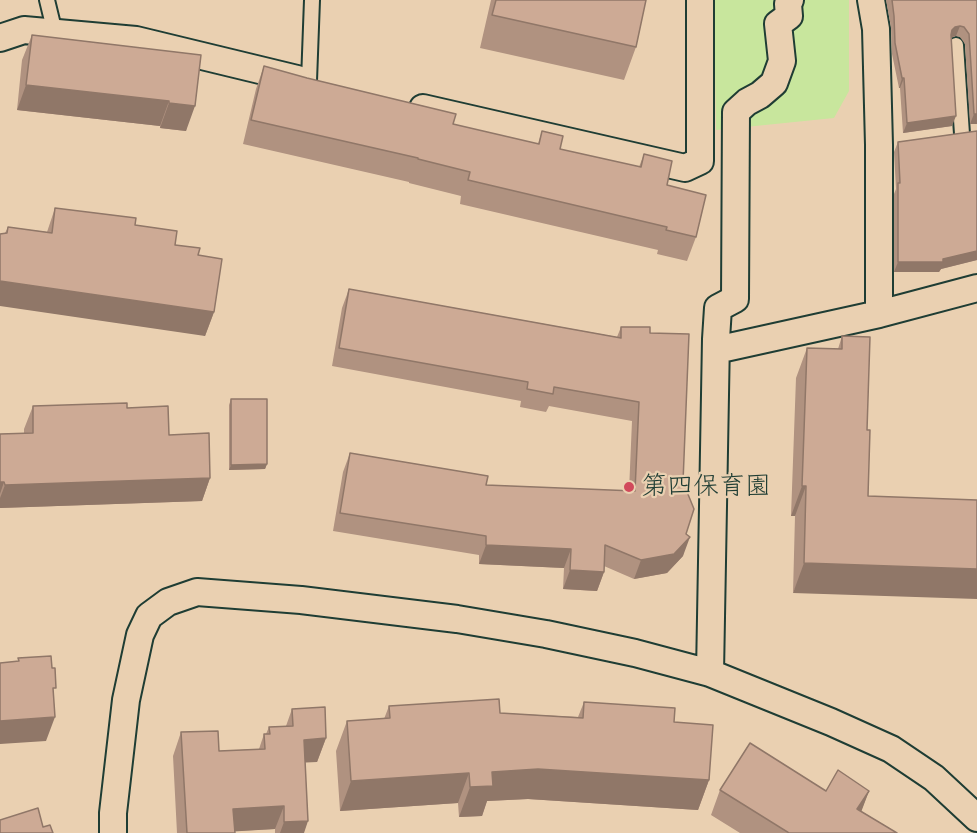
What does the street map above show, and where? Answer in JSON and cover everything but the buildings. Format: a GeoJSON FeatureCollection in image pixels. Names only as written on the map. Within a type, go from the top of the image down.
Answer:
{"type":"FeatureCollection","features":[{"type":"Feature","properties":{"kind":"street"},"geometry":{"type":"LineString","coordinates":[[400,102],[685,168],[700,161],[700,0]]}},
{"type":"Feature","properties":{"kind":"street"},"geometry":{"type":"LineString","coordinates":[[710,673],[718,308],[735,299],[736,112],[774,83],[782,61],[775,3],[770,0]]}},
{"type":"Feature","properties":{"kind":"street"},"geometry":{"type":"LineString","coordinates":[[778,24],[789,16],[790,0]]}},
{"type":"Feature","properties":{"kind":"street"},"geometry":{"type":"LineString","coordinates":[[871,0],[876,29],[885,144],[879,314]]}},
{"type":"Feature","properties":{"kind":"street"},"geometry":{"type":"LineString","coordinates":[[0,38],[24,30],[136,40],[320,84]]}},
{"type":"Feature","properties":{"kind":"street"},"geometry":{"type":"LineString","coordinates":[[716,350],[879,314],[977,288]]}},
{"type":"Feature","properties":{"kind":"street"},"geometry":{"type":"LineString","coordinates":[[113,833],[113,813],[126,700],[140,635],[149,616],[168,602],[197,592],[301,600],[457,619],[546,634],[634,653],[710,673],[891,749],[934,778],[977,818]]}},
{"type":"Feature","properties":{"kind":"lane"},"geometry":{"type":"LineString","coordinates":[[47,0],[55,33]]}},
{"type":"Feature","properties":{"kind":"lane"},"geometry":{"type":"LineString","coordinates":[[312,0],[320,84]]}},
{"type":"Feature","properties":{"kind":"lane"},"geometry":{"type":"LineString","coordinates":[[956,45],[956,135],[977,132]]}},
{"type":"Feature","properties":{"kind":"green space"},"geometry":{"type":"Polygon","coordinates":[[[714,0],[849,0],[849,91],[834,118],[716,130],[714,0]]]}},
{"type":"Feature","properties":{"kind":"place","name":"第四保育園"},"geometry":{"type":"Point","coordinates":[629,487]}}]}
